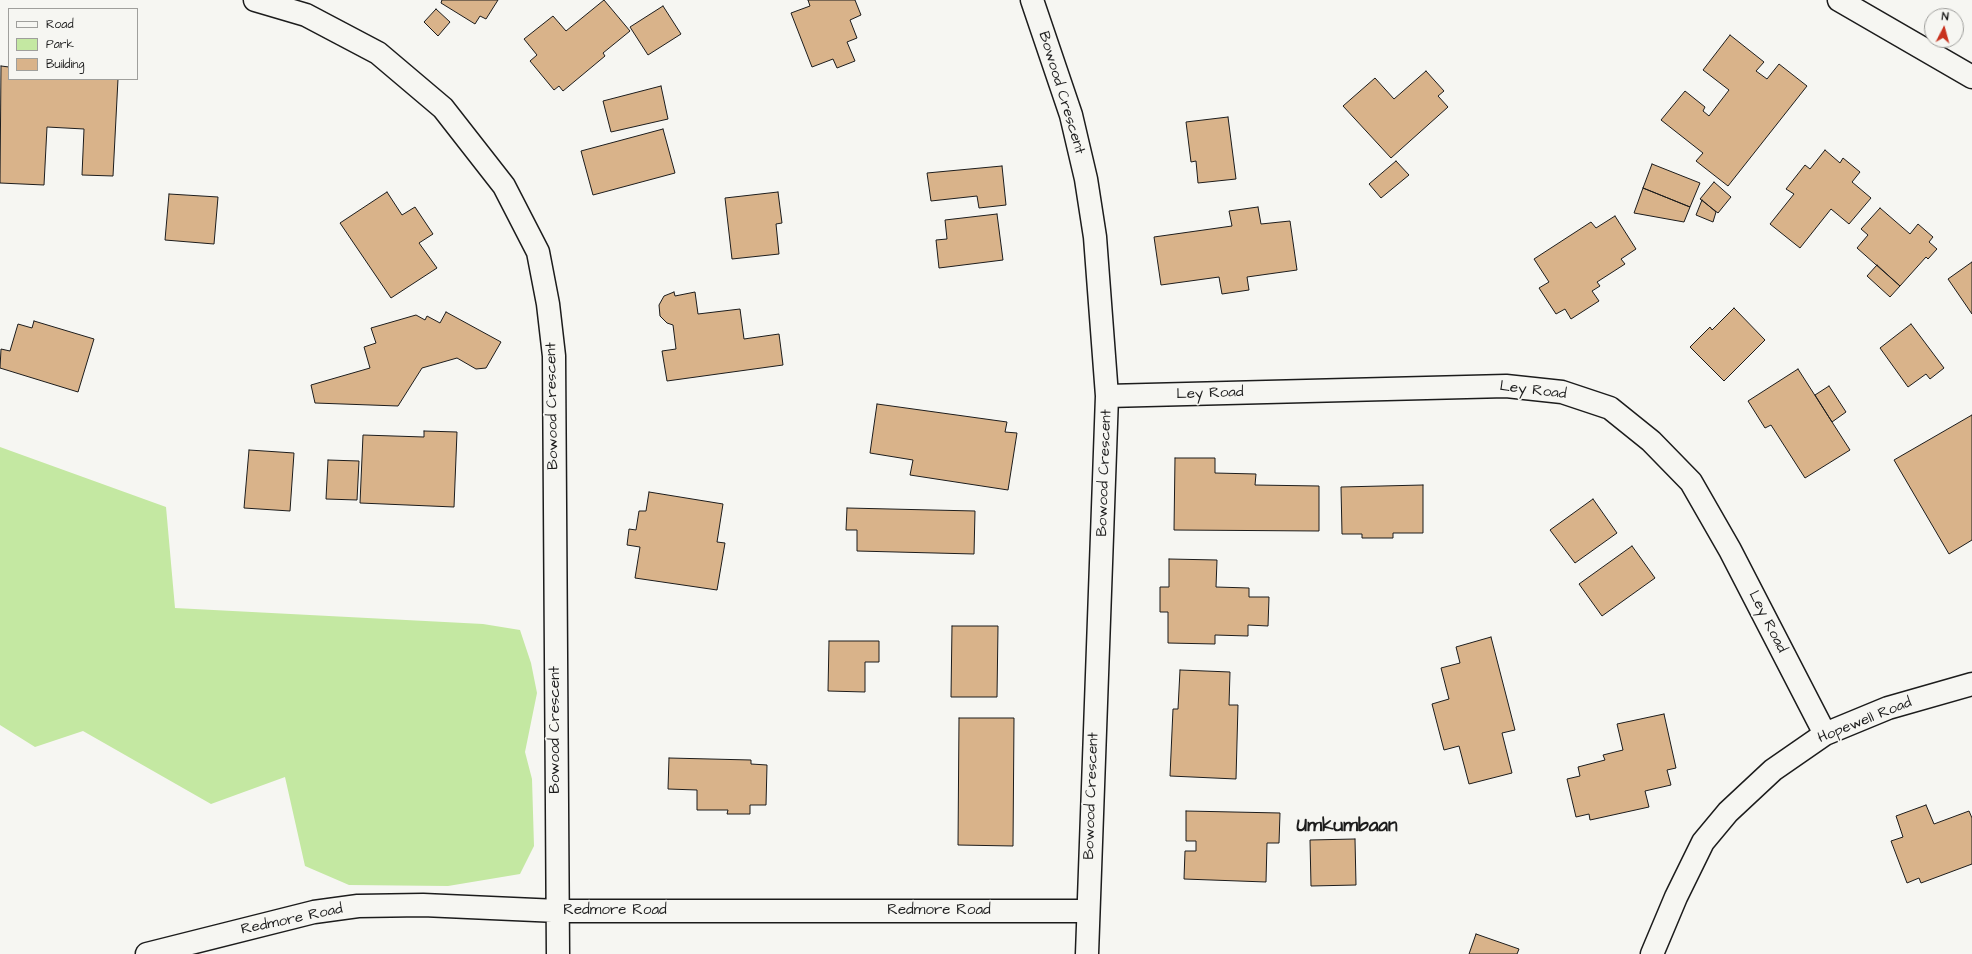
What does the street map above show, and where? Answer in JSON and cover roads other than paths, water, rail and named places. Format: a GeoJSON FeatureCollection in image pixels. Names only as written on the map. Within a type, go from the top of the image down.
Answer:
{"type":"FeatureCollection","features":[{"type":"Feature","properties":{"kind":"street","name":"Bowood Crescent"},"geometry":{"type":"LineString","coordinates":[[255,0],[306,15],[378,53],[443,108],[504,186],[538,252],[548,304],[554,356],[558,954]]}},
{"type":"Feature","properties":{"kind":"street","name":"Bowood Crescent"},"geometry":{"type":"LineString","coordinates":[[1032,0],[1071,116],[1086,179],[1095,237],[1107,396],[1087,954]]}},
{"type":"Feature","properties":{"kind":"street"},"geometry":{"type":"LineString","coordinates":[[1839,0],[1972,77]]}},
{"type":"Feature","properties":{"kind":"street","name":"Ley Road"},"geometry":{"type":"LineString","coordinates":[[1107,396],[1506,386],[1562,392],[1610,408],[1651,441],[1691,482],[1730,550],[1825,734]]}},
{"type":"Feature","properties":{"kind":"street","name":"Hopewell Road"},"geometry":{"type":"LineString","coordinates":[[1652,954],[1676,897],[1703,842],[1728,812],[1773,770],[1825,734],[1888,708],[1972,684]]}},
{"type":"Feature","properties":{"kind":"street","name":"Redmore Road"},"geometry":{"type":"LineString","coordinates":[[147,954],[314,912],[358,906],[423,905],[558,911],[1088,911]]}},
{"type":"Feature","properties":{"kind":"district","name":"Umkumbaan"},"geometry":{"type":"Point","coordinates":[1347,827]}}]}
